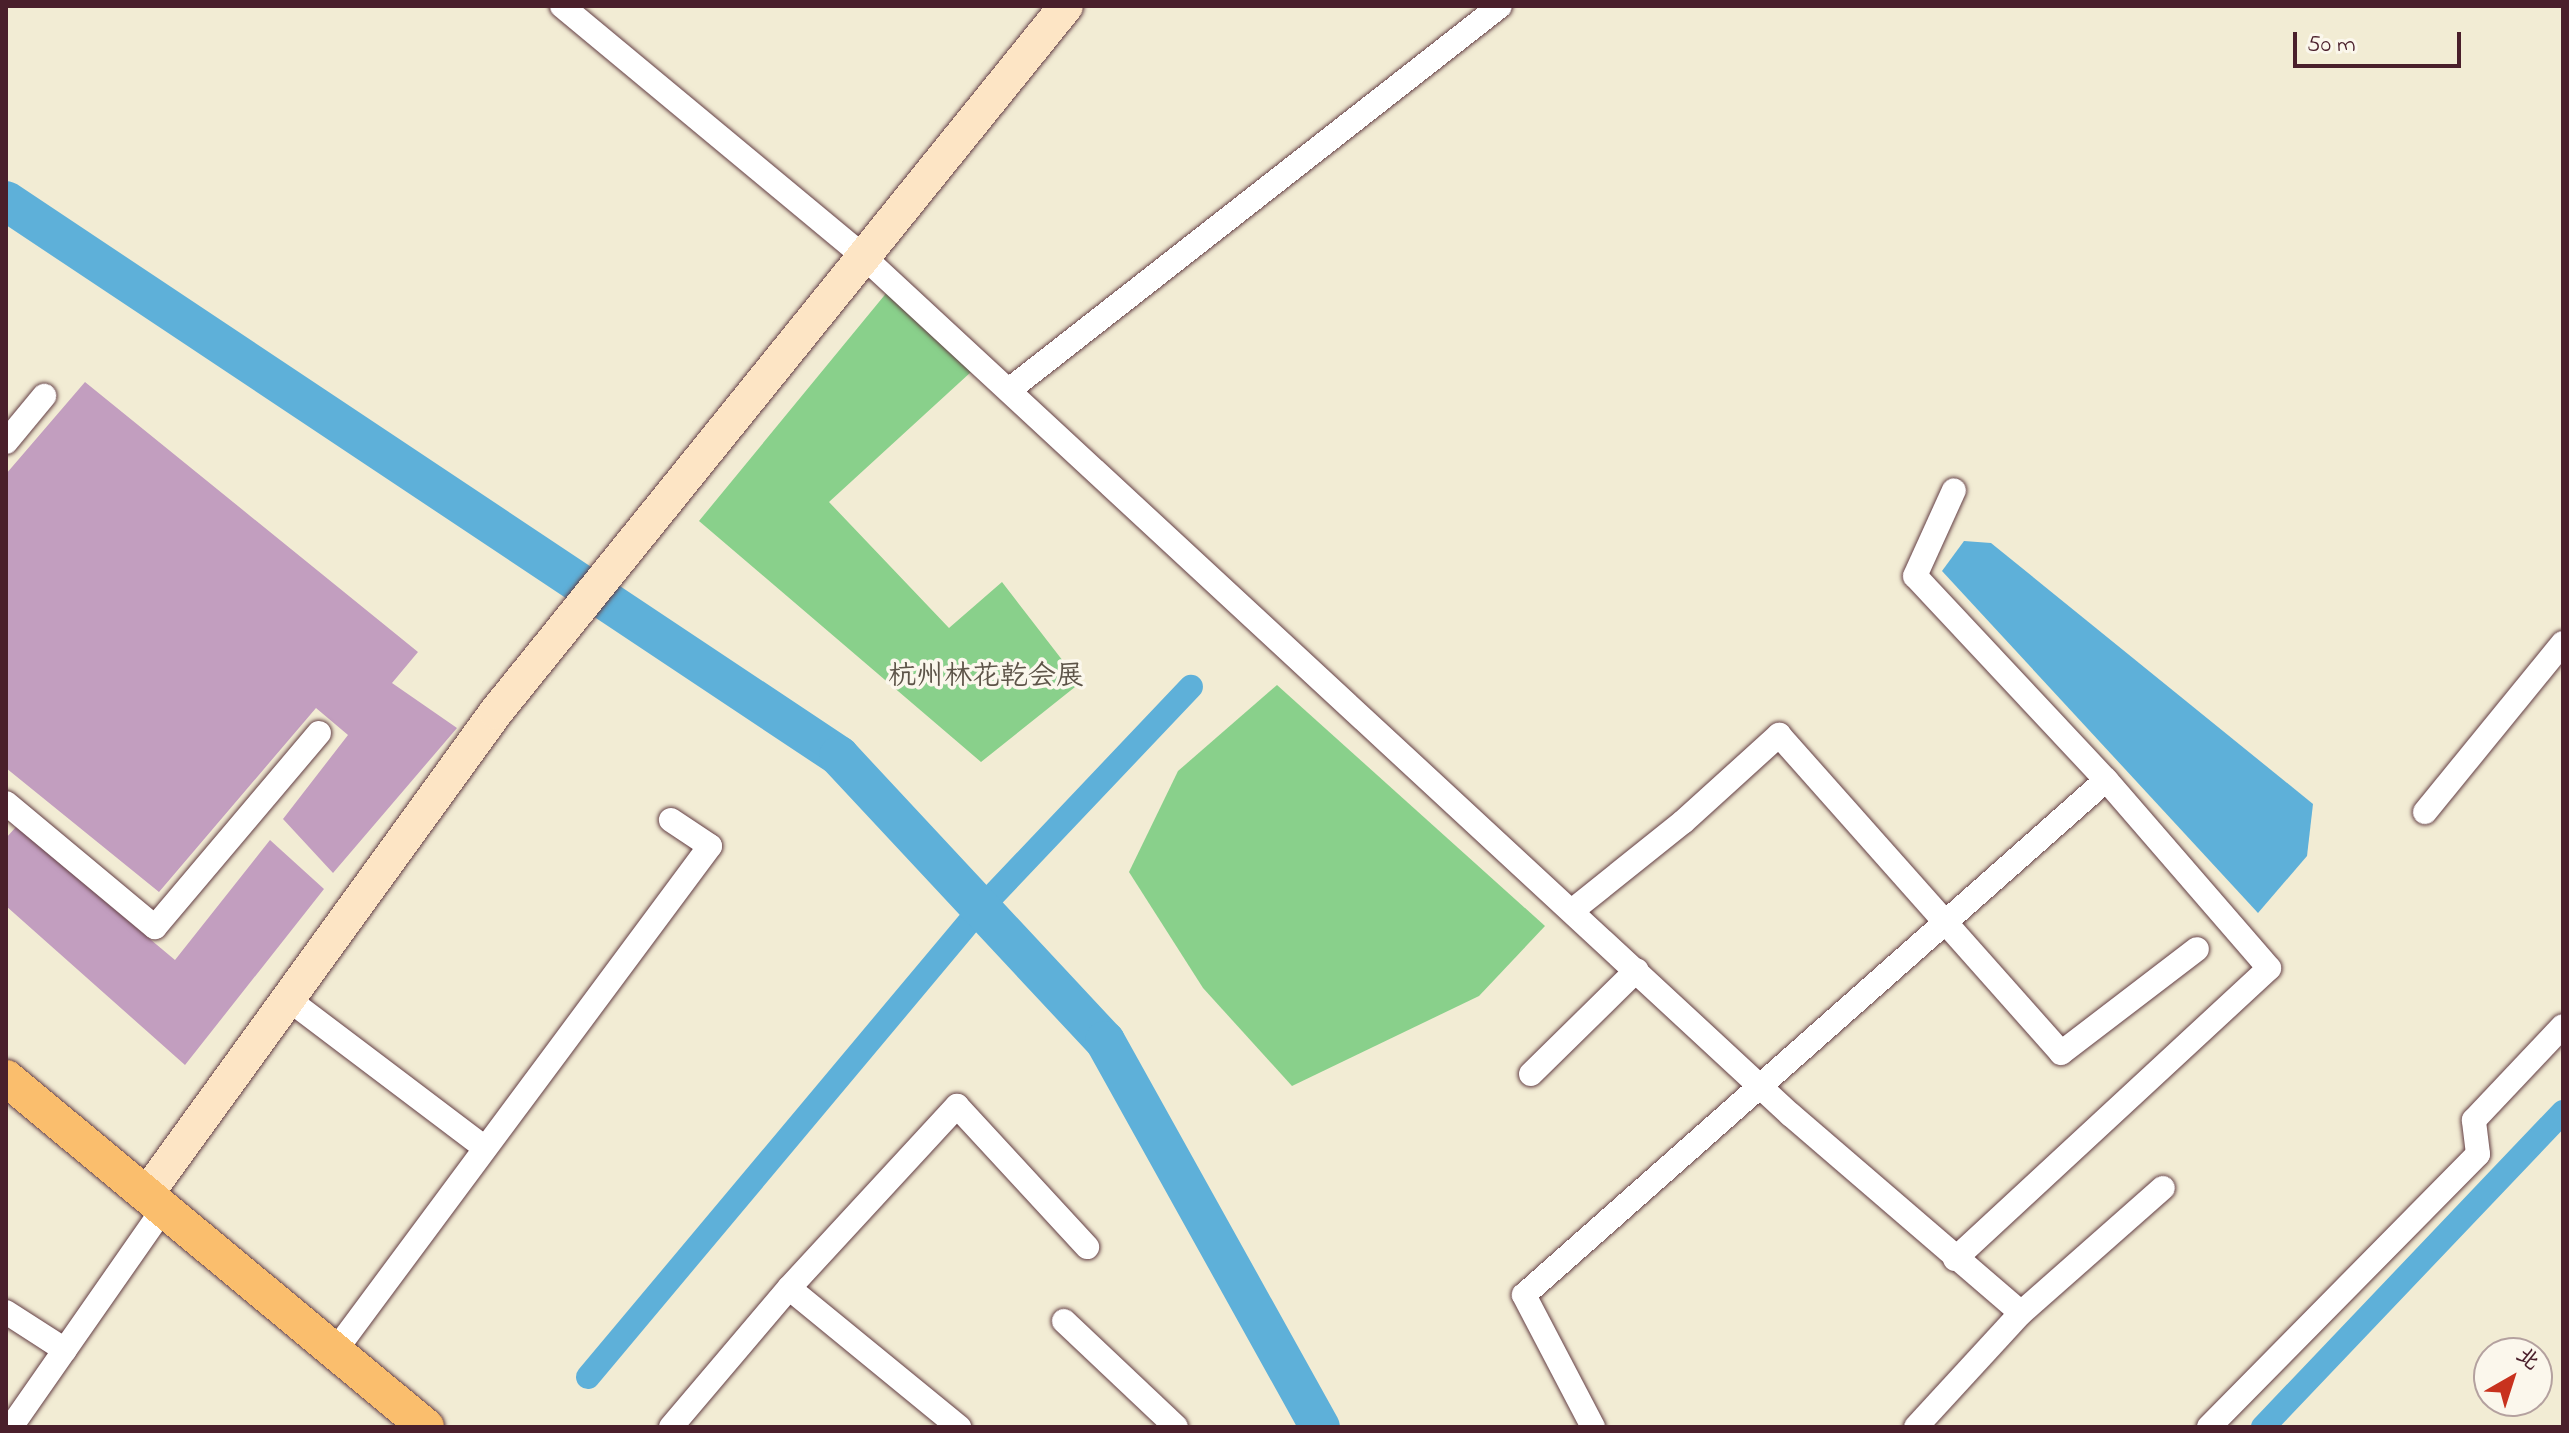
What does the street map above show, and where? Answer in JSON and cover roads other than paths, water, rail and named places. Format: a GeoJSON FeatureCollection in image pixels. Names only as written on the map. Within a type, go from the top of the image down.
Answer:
{"type":"FeatureCollection","features":[{"type":"Feature","properties":{"kind":"main road"},"geometry":{"type":"LineString","coordinates":[[6,1078],[426,1427]]}},
{"type":"Feature","properties":{"kind":"street"},"geometry":{"type":"LineString","coordinates":[[562,6],[864,257],[1763,1088],[1955,1259],[2021,1313]]}},
{"type":"Feature","properties":{"kind":"street"},"geometry":{"type":"LineString","coordinates":[[11,1427],[65,1350],[155,1202],[288,999],[541,656],[1066,6]]}},
{"type":"Feature","properties":{"kind":"street"},"geometry":{"type":"LineString","coordinates":[[1009,390],[1500,6]]}},
{"type":"Feature","properties":{"kind":"street"},"geometry":{"type":"LineString","coordinates":[[6,442],[44,396]]}},
{"type":"Feature","properties":{"kind":"street"},"geometry":{"type":"LineString","coordinates":[[1954,490],[1915,576],[2106,780],[2269,968],[1955,1259]]}},
{"type":"Feature","properties":{"kind":"street"},"geometry":{"type":"LineString","coordinates":[[2425,812],[2563,643]]}},
{"type":"Feature","properties":{"kind":"street"},"geometry":{"type":"LineString","coordinates":[[7,806],[155,927],[319,733]]}},
{"type":"Feature","properties":{"kind":"street"},"geometry":{"type":"LineString","coordinates":[[1573,910],[1683,822],[1779,735],[2061,1053],[2197,949]]}},
{"type":"Feature","properties":{"kind":"street"},"geometry":{"type":"LineString","coordinates":[[1593,1427],[1524,1295],[1763,1088],[1945,921],[2106,780]]}},
{"type":"Feature","properties":{"kind":"street"},"geometry":{"type":"LineString","coordinates":[[335,1351],[710,846],[671,820]]}},
{"type":"Feature","properties":{"kind":"street"},"geometry":{"type":"LineString","coordinates":[[1531,1074],[1637,970]]}},
{"type":"Feature","properties":{"kind":"street"},"geometry":{"type":"LineString","coordinates":[[288,999],[485,1148]]}},
{"type":"Feature","properties":{"kind":"street"},"geometry":{"type":"LineString","coordinates":[[2209,1427],[2478,1154],[2474,1120],[2563,1026]]}},
{"type":"Feature","properties":{"kind":"street"},"geometry":{"type":"LineString","coordinates":[[671,1427],[789,1288],[957,1106],[1087,1247]]}},
{"type":"Feature","properties":{"kind":"street"},"geometry":{"type":"LineString","coordinates":[[1916,1427],[2021,1313],[2163,1188]]}},
{"type":"Feature","properties":{"kind":"street"},"geometry":{"type":"LineString","coordinates":[[789,1288],[959,1427]]}},
{"type":"Feature","properties":{"kind":"street"},"geometry":{"type":"LineString","coordinates":[[6,1312],[65,1350]]}},
{"type":"Feature","properties":{"kind":"street"},"geometry":{"type":"LineString","coordinates":[[1064,1321],[1176,1427]]}},
{"type":"Feature","properties":{"kind":"water"},"geometry":{"type":"Polygon","coordinates":[[[1964,541],[1991,543],[2313,804],[2307,856],[2258,913],[1942,571],[1964,541]]]}},
{"type":"Feature","properties":{"kind":"waterway"},"geometry":{"type":"LineString","coordinates":[[6,201],[839,756],[1105,1041],[1320,1427]]}},
{"type":"Feature","properties":{"kind":"waterway"},"geometry":{"type":"LineString","coordinates":[[588,1377],[981,908],[1191,687]]}},
{"type":"Feature","properties":{"kind":"waterway"},"geometry":{"type":"LineString","coordinates":[[2263,1427],[2563,1112]]}},
{"type":"Feature","properties":{"kind":"park label","name":"杭州林花乾会展"},"geometry":{"type":"Point","coordinates":[986,678]}}]}
